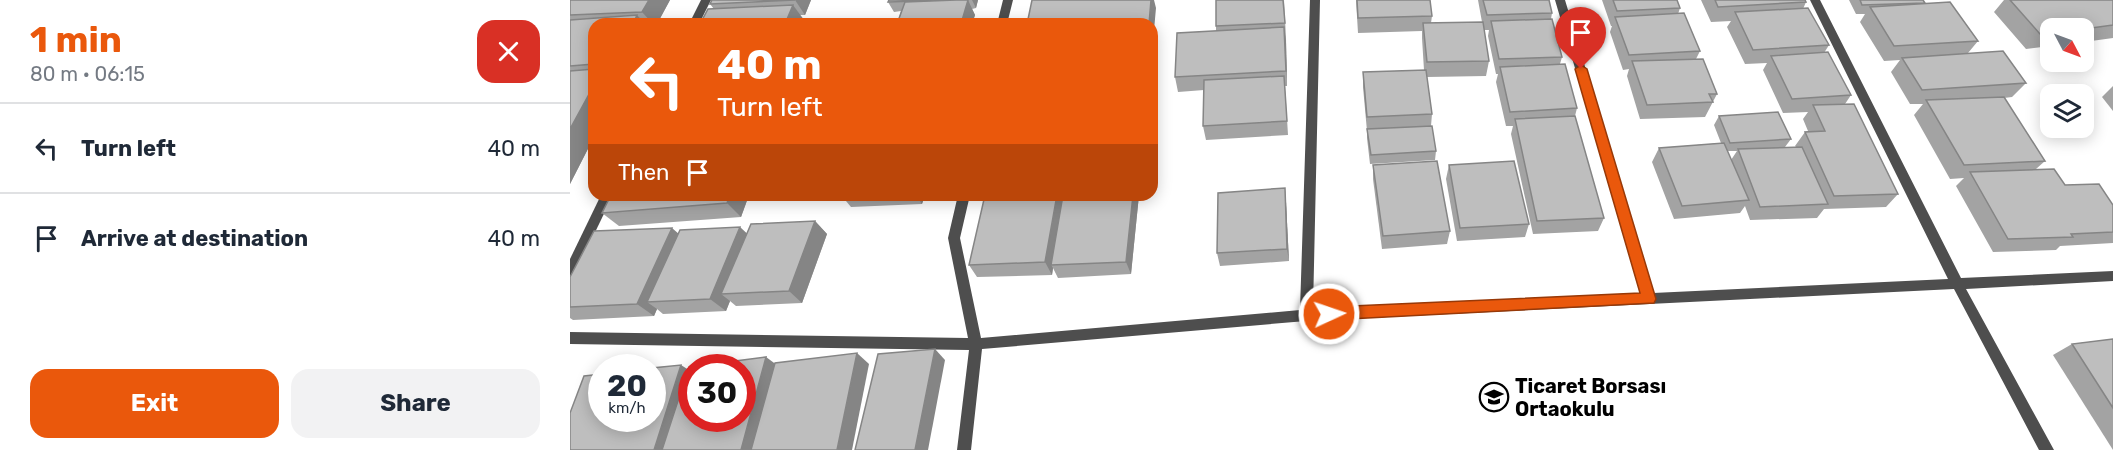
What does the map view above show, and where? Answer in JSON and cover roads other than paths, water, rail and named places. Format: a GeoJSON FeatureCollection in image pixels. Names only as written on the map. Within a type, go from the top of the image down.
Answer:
{"type":"FeatureCollection","features":[{"type":"Feature","properties":{"kind":"street"},"geometry":{"type":"LineString","coordinates":[[697,18],[706,0]]}},
{"type":"Feature","properties":{"kind":"street"},"geometry":{"type":"LineString","coordinates":[[1004,18],[1008,0]]}},
{"type":"Feature","properties":{"kind":"street"},"geometry":{"type":"LineString","coordinates":[[1306,315],[1315,0]]}},
{"type":"Feature","properties":{"kind":"street"},"geometry":{"type":"LineString","coordinates":[[1560,0],[1649,299]]}},
{"type":"Feature","properties":{"kind":"street"},"geometry":{"type":"LineString","coordinates":[[1815,0],[1958,285],[2047,450]]}},
{"type":"Feature","properties":{"kind":"street"},"geometry":{"type":"LineString","coordinates":[[570,272],[604,201]]}},
{"type":"Feature","properties":{"kind":"street"},"geometry":{"type":"LineString","coordinates":[[963,201],[954,238],[976,344],[964,450]]}},
{"type":"Feature","properties":{"kind":"street"},"geometry":{"type":"LineString","coordinates":[[570,338],[976,344],[1306,315],[2113,276]]}},
{"type":"Feature","properties":{"kind":"place","name":"Ticaret Borsası Ortaokulu"},"geometry":{"type":"Point","coordinates":[1494,397]}}]}
